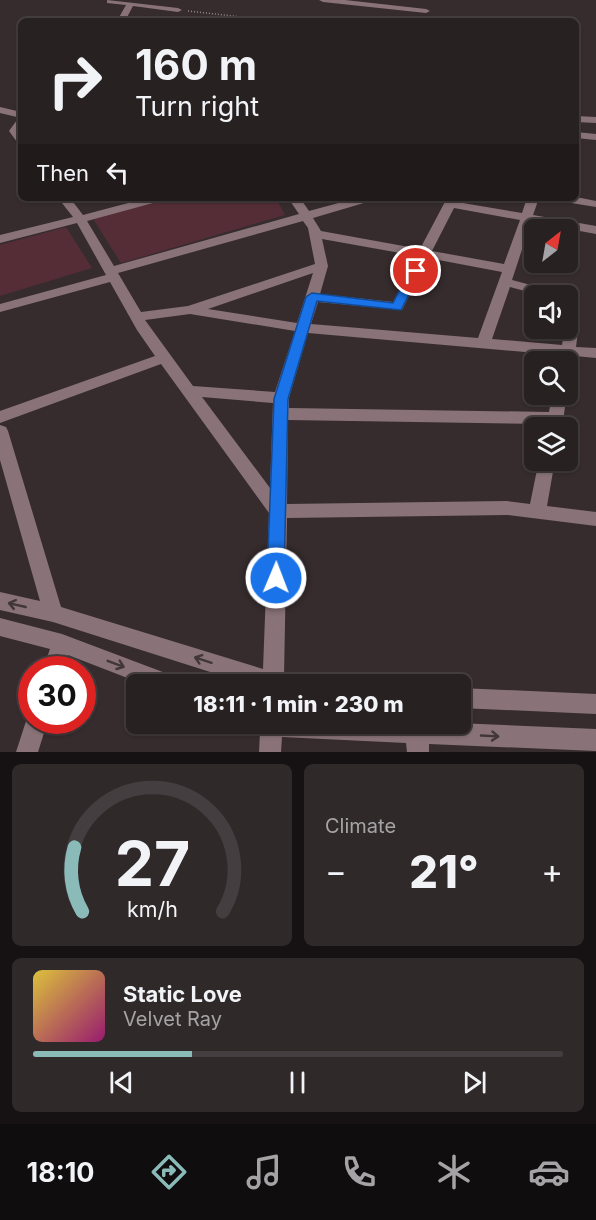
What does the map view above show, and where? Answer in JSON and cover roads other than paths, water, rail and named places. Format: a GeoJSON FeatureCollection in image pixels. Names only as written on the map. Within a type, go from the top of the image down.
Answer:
{"type":"FeatureCollection","features":[{"type":"Feature","properties":{"kind":"street"},"geometry":{"type":"LineString","coordinates":[[174,18],[180,0]]}},
{"type":"Feature","properties":{"kind":"street"},"geometry":{"type":"LineString","coordinates":[[323,0],[426,11]]}},
{"type":"Feature","properties":{"kind":"street"},"geometry":{"type":"LineString","coordinates":[[427,0],[427,18]]}},
{"type":"Feature","properties":{"kind":"street"},"geometry":{"type":"LineString","coordinates":[[110,1],[178,10]]}},
{"type":"Feature","properties":{"kind":"street"},"geometry":{"type":"LineString","coordinates":[[123,18],[130,4]]}},
{"type":"Feature","properties":{"kind":"street"},"geometry":{"type":"LineString","coordinates":[[0,110],[18,114]]}},
{"type":"Feature","properties":{"kind":"street"},"geometry":{"type":"LineString","coordinates":[[579,119],[596,120]]}},
{"type":"Feature","properties":{"kind":"street"},"geometry":{"type":"LineString","coordinates":[[579,135],[596,137]]}},
{"type":"Feature","properties":{"kind":"street"},"geometry":{"type":"LineString","coordinates":[[66,201],[80,219],[136,317],[187,391],[277,511]]}},
{"type":"Feature","properties":{"kind":"street"},"geometry":{"type":"LineString","coordinates":[[0,239],[146,201]]}},
{"type":"Feature","properties":{"kind":"street"},"geometry":{"type":"LineString","coordinates":[[275,674],[281,406],[322,266],[315,234],[296,201]]}},
{"type":"Feature","properties":{"kind":"street"},"geometry":{"type":"LineString","coordinates":[[0,308],[360,201]]}},
{"type":"Feature","properties":{"kind":"street"},"geometry":{"type":"LineString","coordinates":[[312,297],[397,307],[451,201],[596,231]]}},
{"type":"Feature","properties":{"kind":"street"},"geometry":{"type":"LineString","coordinates":[[484,343],[532,201]]}},
{"type":"Feature","properties":{"kind":"street"},"geometry":{"type":"LineString","coordinates":[[578,201],[596,204]]}},
{"type":"Feature","properties":{"kind":"street"},"geometry":{"type":"LineString","coordinates":[[315,234],[425,253],[531,285]]}},
{"type":"Feature","properties":{"kind":"street"},"geometry":{"type":"LineString","coordinates":[[136,317],[190,310],[322,266]]}},
{"type":"Feature","properties":{"kind":"street"},"geometry":{"type":"LineString","coordinates":[[190,310],[303,328],[484,343],[535,351]]}},
{"type":"Feature","properties":{"kind":"street"},"geometry":{"type":"LineString","coordinates":[[578,354],[596,352]]}},
{"type":"Feature","properties":{"kind":"street"},"geometry":{"type":"LineString","coordinates":[[0,417],[164,358]]}},
{"type":"Feature","properties":{"kind":"street"},"geometry":{"type":"LineString","coordinates":[[187,391],[281,406],[524,421]]}},
{"type":"Feature","properties":{"kind":"street"},"geometry":{"type":"LineString","coordinates":[[0,431],[53,613]]}},
{"type":"Feature","properties":{"kind":"street"},"geometry":{"type":"LineString","coordinates":[[537,512],[545,471]]}},
{"type":"Feature","properties":{"kind":"street"},"geometry":{"type":"LineString","coordinates":[[277,511],[507,508],[596,519]]}},
{"type":"Feature","properties":{"kind":"street"},"geometry":{"type":"LineString","coordinates":[[0,601],[53,613],[244,674]]}},
{"type":"Feature","properties":{"kind":"street"},"geometry":{"type":"LineString","coordinates":[[0,627],[62,643],[143,674]]}},
{"type":"Feature","properties":{"kind":"street"},"geometry":{"type":"LineString","coordinates":[[58,656],[62,643]]}},
{"type":"Feature","properties":{"kind":"street"},"geometry":{"type":"LineString","coordinates":[[471,698],[596,704]]}},
{"type":"Feature","properties":{"kind":"street"},"geometry":{"type":"LineString","coordinates":[[27,752],[33,734]]}},
{"type":"Feature","properties":{"kind":"street"},"geometry":{"type":"LineString","coordinates":[[269,734],[270,752]]}},
{"type":"Feature","properties":{"kind":"street"},"geometry":{"type":"LineString","coordinates":[[351,734],[417,742],[596,740]]}}]}
